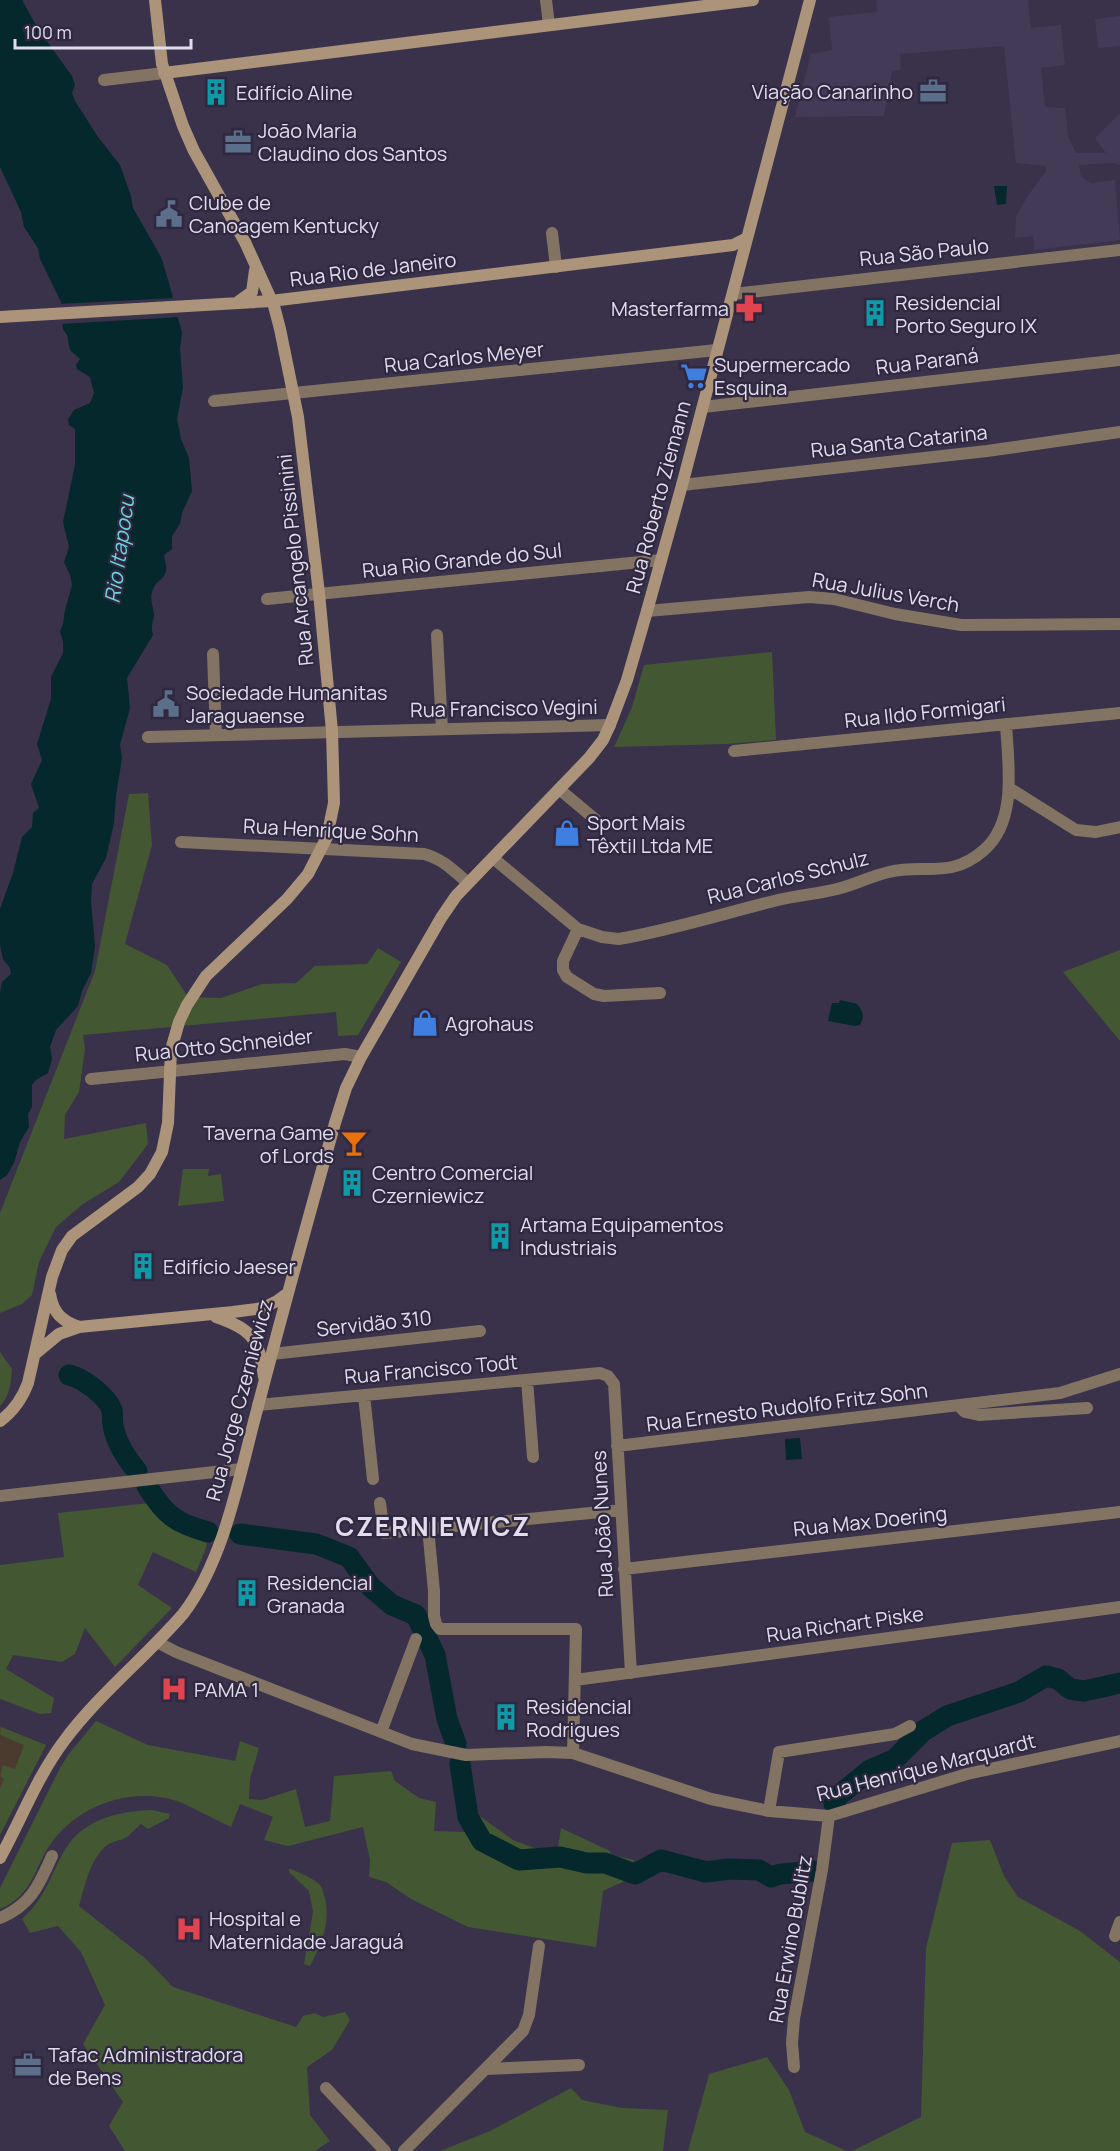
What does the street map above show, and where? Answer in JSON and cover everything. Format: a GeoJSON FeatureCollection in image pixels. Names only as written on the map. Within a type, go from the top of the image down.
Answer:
{"type":"FeatureCollection","features":[{"type":"Feature","properties":{"kind":"main road","name":"Rua Arcangelo Pissinini"},"geometry":{"type":"LineString","coordinates":[[0,1421],[13,1411],[22,1398],[55,1267],[72,1236],[132,1194],[154,1167],[164,1143],[168,1123],[171,1050],[179,1022],[199,985],[294,892],[312,868],[331,825],[334,803],[332,731],[319,593],[294,393],[279,322],[241,234],[190,143],[164,73],[158,43],[155,0]]}},
{"type":"Feature","properties":{"kind":"main road"},"geometry":{"type":"LineString","coordinates":[[164,73],[753,0]]}},
{"type":"Feature","properties":{"kind":"main road","name":"Rua Roberto Ziemann"},"geometry":{"type":"LineString","coordinates":[[493,858],[596,749],[610,725],[627,680],[682,485],[810,0]]}},
{"type":"Feature","properties":{"kind":"main road","name":"Rua Rio de Janeiro"},"geometry":{"type":"LineString","coordinates":[[0,317],[271,301],[733,245],[747,238]]}},
{"type":"Feature","properties":{"kind":"main road"},"geometry":{"type":"LineString","coordinates":[[236,303],[252,292],[255,282],[255,266]]}},
{"type":"Feature","properties":{"kind":"main road","name":"Rua Jorge Czerniewicz"},"geometry":{"type":"LineString","coordinates":[[0,1858],[36,1787],[62,1743],[183,1614],[207,1578],[213,1565],[241,1469],[334,1123],[346,1088],[361,1057],[441,918],[456,896],[493,858]]}},
{"type":"Feature","properties":{"kind":"main road"},"geometry":{"type":"LineString","coordinates":[[49,1289],[52,1304],[60,1318],[79,1327]]}},
{"type":"Feature","properties":{"kind":"main road"},"geometry":{"type":"LineString","coordinates":[[35,1353],[59,1334],[79,1327],[212,1316],[263,1308],[277,1302],[288,1293]]}},
{"type":"Feature","properties":{"kind":"main road"},"geometry":{"type":"LineString","coordinates":[[212,1316],[243,1328],[251,1335],[260,1356],[264,1381]]}},
{"type":"Feature","properties":{"kind":"street"},"geometry":{"type":"LineString","coordinates":[[546,0],[549,24]]}},
{"type":"Feature","properties":{"kind":"street"},"geometry":{"type":"LineString","coordinates":[[104,80],[164,73]]}},
{"type":"Feature","properties":{"kind":"street"},"geometry":{"type":"LineString","coordinates":[[552,232],[556,267]]}},
{"type":"Feature","properties":{"kind":"street","name":"Rua São Paulo"},"geometry":{"type":"LineString","coordinates":[[733,294],[1120,250]]}},
{"type":"Feature","properties":{"kind":"street","name":"Rua Carlos Meyer"},"geometry":{"type":"LineString","coordinates":[[214,401],[717,350]]}},
{"type":"Feature","properties":{"kind":"street","name":"Rua Paraná"},"geometry":{"type":"LineString","coordinates":[[703,406],[1120,360]]}},
{"type":"Feature","properties":{"kind":"street","name":"Rua Santa Catarina"},"geometry":{"type":"LineString","coordinates":[[682,485],[987,451],[1120,432]]}},
{"type":"Feature","properties":{"kind":"street","name":"Rua Rio Grande do Sul"},"geometry":{"type":"LineString","coordinates":[[267,599],[661,560]]}},
{"type":"Feature","properties":{"kind":"street","name":"Rua Julius Verch"},"geometry":{"type":"LineString","coordinates":[[647,611],[809,597],[834,599],[895,614],[961,625],[1120,624]]}},
{"type":"Feature","properties":{"kind":"street"},"geometry":{"type":"LineString","coordinates":[[437,635],[442,729]]}},
{"type":"Feature","properties":{"kind":"street"},"geometry":{"type":"LineString","coordinates":[[213,654],[216,735]]}},
{"type":"Feature","properties":{"kind":"street","name":"Rua Ildo Formigari"},"geometry":{"type":"LineString","coordinates":[[734,751],[1120,712]]}},
{"type":"Feature","properties":{"kind":"street","name":"Rua Carlos Schulz"},"geometry":{"type":"LineString","coordinates":[[493,858],[578,929],[602,937],[619,939],[782,899],[834,890],[899,870],[932,871],[957,866],[984,850],[993,839],[1004,814],[1009,788],[1006,724]]}},
{"type":"Feature","properties":{"kind":"street","name":"Rua Francisco Vegini"},"geometry":{"type":"LineString","coordinates":[[148,737],[610,725]]}},
{"type":"Feature","properties":{"kind":"street"},"geometry":{"type":"LineString","coordinates":[[1009,788],[1076,830],[1096,832],[1120,827]]}},
{"type":"Feature","properties":{"kind":"street"},"geometry":{"type":"LineString","coordinates":[[559,789],[596,820]]}},
{"type":"Feature","properties":{"kind":"street","name":"Rua Henrique Sohn"},"geometry":{"type":"LineString","coordinates":[[181,842],[424,854],[446,863],[468,883]]}},
{"type":"Feature","properties":{"kind":"street"},"geometry":{"type":"LineString","coordinates":[[578,929],[563,961],[563,970],[567,977],[594,994],[604,996],[660,993]]}},
{"type":"Feature","properties":{"kind":"street","name":"Rua Otto Schneider"},"geometry":{"type":"LineString","coordinates":[[91,1078],[345,1053],[361,1057]]}},
{"type":"Feature","properties":{"kind":"street","name":"Servidão 310"},"geometry":{"type":"LineString","coordinates":[[272,1354],[480,1331]]}},
{"type":"Feature","properties":{"kind":"street","name":"Rua Francisco Todt"},"geometry":{"type":"LineString","coordinates":[[258,1405],[600,1373],[608,1376]]}},
{"type":"Feature","properties":{"kind":"street","name":"Rua Ernesto Rudolfo Fritz Sohn"},"geometry":{"type":"LineString","coordinates":[[617,1446],[960,1407],[1060,1393],[1120,1374]]}},
{"type":"Feature","properties":{"kind":"street","name":"Rua João Nunes"},"geometry":{"type":"LineString","coordinates":[[608,1376],[614,1384],[631,1673]]}},
{"type":"Feature","properties":{"kind":"street"},"geometry":{"type":"LineString","coordinates":[[527,1380],[533,1457]]}},
{"type":"Feature","properties":{"kind":"street"},"geometry":{"type":"LineString","coordinates":[[364,1395],[373,1479]]}},
{"type":"Feature","properties":{"kind":"street","name":"Rua Ernesto Rudolfo Fritz Sohn"},"geometry":{"type":"LineString","coordinates":[[960,1407],[965,1412],[979,1415],[1087,1408]]}},
{"type":"Feature","properties":{"kind":"street"},"geometry":{"type":"LineString","coordinates":[[0,1496],[241,1469]]}},
{"type":"Feature","properties":{"kind":"street"},"geometry":{"type":"LineString","coordinates":[[380,1503],[384,1533],[621,1510]]}},
{"type":"Feature","properties":{"kind":"street","name":"Rua Max Doering"},"geometry":{"type":"LineString","coordinates":[[624,1569],[1120,1512]]}},
{"type":"Feature","properties":{"kind":"street"},"geometry":{"type":"LineString","coordinates":[[428,1528],[436,1624],[440,1629],[576,1629],[573,1753]]}},
{"type":"Feature","properties":{"kind":"street","name":"Rua Richart Piske"},"geometry":{"type":"LineString","coordinates":[[575,1680],[1120,1607]]}},
{"type":"Feature","properties":{"kind":"street"},"geometry":{"type":"LineString","coordinates":[[381,1732],[416,1639]]}},
{"type":"Feature","properties":{"kind":"street","name":"Rua Henrique Marquardt"},"geometry":{"type":"LineString","coordinates":[[157,1642],[176,1652],[412,1744],[466,1755],[573,1753],[711,1799],[769,1811],[829,1816],[967,1774],[1120,1741]]}},
{"type":"Feature","properties":{"kind":"street"},"geometry":{"type":"LineString","coordinates":[[769,1811],[779,1752],[895,1734],[910,1726]]}},
{"type":"Feature","properties":{"kind":"street","name":"Rua Erwino Bublitz"},"geometry":{"type":"LineString","coordinates":[[794,2067],[792,2043],[794,2019],[822,1870],[829,1816]]}},
{"type":"Feature","properties":{"kind":"street"},"geometry":{"type":"LineString","coordinates":[[0,1918],[16,1911],[26,1902],[40,1883],[52,1856]]}},
{"type":"Feature","properties":{"kind":"street"},"geometry":{"type":"LineString","coordinates":[[1115,1936],[1120,1922]]}},
{"type":"Feature","properties":{"kind":"street"},"geometry":{"type":"LineString","coordinates":[[404,2151],[523,2031],[529,2015],[539,1946]]}},
{"type":"Feature","properties":{"kind":"street"},"geometry":{"type":"LineString","coordinates":[[486,2069],[579,2065]]}},
{"type":"Feature","properties":{"kind":"street"},"geometry":{"type":"LineString","coordinates":[[326,2088],[386,2151]]}},
{"type":"Feature","properties":{"kind":"shaded area"},"geometry":{"type":"Polygon","coordinates":[[[876,0],[1028,0],[1031,28],[1061,25],[1065,65],[1041,68],[1045,107],[1065,108],[1068,136],[1076,153],[1106,153],[1095,138],[1120,113],[1120,165],[1114,163],[1079,165],[1081,176],[1091,183],[1115,180],[1120,240],[1034,250],[1033,236],[1015,238],[1016,216],[1046,171],[1046,166],[1016,163],[1004,46],[900,54],[901,70],[892,71],[884,116],[795,117],[811,54],[832,50],[829,17],[877,12],[876,0]]]}},
{"type":"Feature","properties":{"kind":"shaded area"},"geometry":{"type":"Polygon","coordinates":[[[1120,16],[1120,46],[1098,48],[1095,19],[1120,16]]]}},
{"type":"Feature","properties":{"kind":"shaded area"},"geometry":{"type":"Polygon","coordinates":[[[0,1726],[46,1745],[0,1835],[0,1726]]]}},
{"type":"Feature","properties":{"kind":"green space"},"geometry":{"type":"Polygon","coordinates":[[[772,652],[776,740],[726,744],[614,747],[632,707],[644,665],[772,652]]]}},
{"type":"Feature","properties":{"kind":"green space"},"geometry":{"type":"Polygon","coordinates":[[[148,793],[152,845],[125,944],[167,965],[188,997],[221,998],[262,984],[296,983],[315,966],[367,964],[378,948],[401,962],[358,1035],[338,1036],[336,1012],[83,1035],[85,1049],[79,1092],[65,1115],[64,1139],[146,1123],[148,1144],[119,1182],[83,1204],[56,1227],[39,1262],[32,1295],[22,1304],[0,1313],[0,1213],[95,971],[129,794],[148,793]]]}},
{"type":"Feature","properties":{"kind":"green space"},"geometry":{"type":"Polygon","coordinates":[[[1120,950],[1120,1041],[1063,972],[1120,950]]]}},
{"type":"Feature","properties":{"kind":"green space"},"geometry":{"type":"Polygon","coordinates":[[[183,1169],[209,1169],[208,1176],[221,1174],[224,1201],[178,1206],[183,1169]]]}},
{"type":"Feature","properties":{"kind":"green space"},"geometry":{"type":"Polygon","coordinates":[[[0,1352],[12,1369],[8,1394],[0,1406],[0,1352]]]}},
{"type":"Feature","properties":{"kind":"green space"},"geometry":{"type":"Polygon","coordinates":[[[160,1488],[170,1505],[180,1514],[212,1524],[205,1551],[196,1572],[153,1552],[138,1585],[172,1608],[115,1667],[85,1628],[75,1654],[62,1662],[13,1655],[6,1669],[54,1698],[51,1713],[40,1714],[0,1699],[0,1565],[64,1557],[58,1513],[149,1503],[147,1489],[160,1488]]]}},
{"type":"Feature","properties":{"kind":"green space"},"geometry":{"type":"Polygon","coordinates":[[[96,1721],[148,1745],[235,1761],[240,1741],[259,1748],[250,1779],[249,1799],[262,1800],[296,1789],[305,1827],[330,1821],[334,1776],[391,1771],[395,1781],[419,1798],[436,1802],[434,1831],[466,1832],[468,1820],[458,1767],[465,1767],[469,1802],[474,1812],[513,1840],[537,1849],[558,1848],[561,1828],[610,1851],[611,1855],[634,1860],[631,1878],[603,1891],[596,1947],[468,1927],[411,1899],[386,1882],[369,1877],[370,1860],[363,1827],[288,1846],[264,1840],[273,1817],[240,1804],[231,1827],[177,1801],[139,1796],[102,1804],[69,1824],[45,1853],[23,1893],[0,1909],[0,1888],[60,1768],[96,1721]]]}},
{"type":"Feature","properties":{"kind":"green space"},"geometry":{"type":"Polygon","coordinates":[[[1,1727],[46,1745],[0,1835],[0,1789],[4,1779],[0,1776],[3,1765],[15,1769],[24,1745],[0,1735],[1,1727]]]}},
{"type":"Feature","properties":{"kind":"green space"},"geometry":{"type":"Polygon","coordinates":[[[152,1810],[170,1814],[169,1818],[148,1829],[141,1824],[127,1837],[106,1846],[95,1859],[79,1906],[146,1959],[173,1987],[296,2027],[303,2016],[315,2013],[323,2017],[345,2012],[350,2020],[332,2050],[307,2067],[310,2115],[330,2141],[315,2151],[125,2151],[109,2126],[123,2102],[83,2044],[105,2005],[81,1952],[58,1926],[30,1933],[22,1919],[43,1894],[66,1848],[83,1830],[104,1818],[128,1812],[152,1810]]]}},
{"type":"Feature","properties":{"kind":"green space"},"geometry":{"type":"Polygon","coordinates":[[[990,1840],[1004,1876],[1018,1897],[1080,1931],[1120,1962],[1120,2151],[852,2151],[921,2117],[926,1948],[952,1843],[990,1840]]]}},
{"type":"Feature","properties":{"kind":"green space"},"geometry":{"type":"Polygon","coordinates":[[[289,1869],[320,1885],[327,1907],[326,1925],[310,1966],[304,1964],[313,1912],[309,1891],[289,1872],[289,1869]]]}},
{"type":"Feature","properties":{"kind":"green space"},"geometry":{"type":"Polygon","coordinates":[[[767,2057],[789,2090],[805,2132],[847,2151],[688,2151],[709,2074],[767,2057]]]}},
{"type":"Feature","properties":{"kind":"green space"},"geometry":{"type":"Polygon","coordinates":[[[571,2088],[582,2100],[622,2108],[668,2110],[663,2151],[440,2151],[490,2131],[571,2088]]]}},
{"type":"Feature","properties":{"kind":"water","name":"Rio Itapocu"},"geometry":{"type":"Polygon","coordinates":[[[0,0],[22,0],[38,29],[72,76],[75,85],[72,93],[75,101],[98,137],[120,165],[133,208],[161,257],[182,333],[180,349],[183,387],[177,419],[181,439],[189,458],[192,491],[182,513],[180,524],[172,536],[172,549],[164,555],[165,574],[153,589],[153,635],[127,678],[130,708],[120,745],[122,758],[114,823],[106,858],[92,884],[91,901],[95,946],[91,973],[78,1006],[56,1030],[50,1047],[52,1059],[48,1073],[32,1085],[32,1107],[28,1114],[29,1127],[20,1142],[14,1163],[7,1175],[0,1180],[0,992],[2,982],[11,974],[10,968],[3,959],[0,945],[0,909],[13,873],[22,837],[32,827],[33,813],[39,808],[31,784],[42,760],[37,744],[51,699],[51,677],[63,653],[60,631],[72,585],[64,562],[69,547],[63,522],[75,465],[75,429],[69,425],[68,419],[74,410],[90,403],[94,393],[90,377],[77,369],[76,365],[80,359],[70,350],[67,335],[63,329],[61,302],[40,259],[38,248],[24,227],[21,212],[0,167],[0,0]]]}},
{"type":"Feature","properties":{"kind":"water"},"geometry":{"type":"Polygon","coordinates":[[[994,186],[1007,186],[1006,204],[997,205],[994,186]]]}},
{"type":"Feature","properties":{"kind":"water"},"geometry":{"type":"Polygon","coordinates":[[[840,1000],[857,1004],[863,1016],[860,1025],[828,1021],[832,1003],[839,1003],[840,1000]]]}},
{"type":"Feature","properties":{"kind":"water"},"geometry":{"type":"Polygon","coordinates":[[[800,1438],[802,1459],[786,1460],[785,1439],[800,1438]]]}},
{"type":"Feature","properties":{"kind":"pier"},"geometry":{"type":"Polygon","coordinates":[[[175,298],[181,317],[60,324],[58,304],[175,298]]]}},
{"type":"Feature","properties":{"kind":"waterway"},"geometry":{"type":"LineString","coordinates":[[69,1375],[94,1388],[105,1399],[112,1410],[116,1438],[137,1471]]}},
{"type":"Feature","properties":{"kind":"waterway"},"geometry":{"type":"LineString","coordinates":[[147,1486],[159,1504],[172,1516],[187,1525],[208,1532]]}},
{"type":"Feature","properties":{"kind":"waterway"},"geometry":{"type":"LineString","coordinates":[[240,1534],[316,1544],[349,1557],[371,1587],[392,1605],[416,1615],[435,1655],[447,1719],[456,1744]]}},
{"type":"Feature","properties":{"kind":"waterway"},"geometry":{"type":"LineString","coordinates":[[834,1804],[838,1796],[870,1770],[895,1759],[923,1731],[947,1716],[1019,1692],[1046,1676],[1058,1679],[1070,1689],[1084,1691],[1120,1683]]}},
{"type":"Feature","properties":{"kind":"waterway"},"geometry":{"type":"LineString","coordinates":[[460,1764],[468,1817],[482,1841],[519,1860],[560,1857],[587,1863],[605,1863],[635,1874],[661,1860],[706,1872],[729,1869],[759,1870],[771,1877],[813,1871]]}},
{"type":"Feature","properties":{"kind":"place","name":"Viação Canarinho"},"geometry":{"type":"Point","coordinates":[933,91]}},
{"type":"Feature","properties":{"kind":"place","name":"Edifício Aline"},"geometry":{"type":"Point","coordinates":[216,92]}},
{"type":"Feature","properties":{"kind":"place","name":"João Maria Claudino dos Santos"},"geometry":{"type":"Point","coordinates":[238,142]}},
{"type":"Feature","properties":{"kind":"place","name":"Clube de Canoagem Kentucky"},"geometry":{"type":"Point","coordinates":[169,214]}},
{"type":"Feature","properties":{"kind":"place","name":"Masterfarma"},"geometry":{"type":"Point","coordinates":[749,308]}},
{"type":"Feature","properties":{"kind":"place","name":"Residencial Porto Seguro IX"},"geometry":{"type":"Point","coordinates":[875,313]}},
{"type":"Feature","properties":{"kind":"place","name":"Supermercado Esquina"},"geometry":{"type":"Point","coordinates":[694,376]}},
{"type":"Feature","properties":{"kind":"place","name":"Sociedade Humanitas Jaraguaense"},"geometry":{"type":"Point","coordinates":[166,704]}},
{"type":"Feature","properties":{"kind":"place","name":"Sport Mais Têxtil Ltda ME"},"geometry":{"type":"Point","coordinates":[567,833]}},
{"type":"Feature","properties":{"kind":"place","name":"Agrohaus"},"geometry":{"type":"Point","coordinates":[425,1023]}},
{"type":"Feature","properties":{"kind":"place","name":"Taverna Game of Lords"},"geometry":{"type":"Point","coordinates":[354,1143]}},
{"type":"Feature","properties":{"kind":"place","name":"Centro Comercial Czerniewicz"},"geometry":{"type":"Point","coordinates":[352,1183]}},
{"type":"Feature","properties":{"kind":"place","name":"Artama Equipamentos Industriais"},"geometry":{"type":"Point","coordinates":[500,1236]}},
{"type":"Feature","properties":{"kind":"place","name":"Edifício Jaeser"},"geometry":{"type":"Point","coordinates":[143,1266]}},
{"type":"Feature","properties":{"kind":"place","name":"Residencial Granada"},"geometry":{"type":"Point","coordinates":[247,1593]}},
{"type":"Feature","properties":{"kind":"place","name":"PAMA 1"},"geometry":{"type":"Point","coordinates":[174,1689]}},
{"type":"Feature","properties":{"kind":"place","name":"Residencial Rodrigues"},"geometry":{"type":"Point","coordinates":[506,1717]}},
{"type":"Feature","properties":{"kind":"place","name":"Hospital e Maternidade Jaraguá"},"geometry":{"type":"Point","coordinates":[189,1929]}},
{"type":"Feature","properties":{"kind":"place","name":"Tafac Administradora de Bens"},"geometry":{"type":"Point","coordinates":[28,2065]}},
{"type":"Feature","properties":{"kind":"district","name":"CZERNIEWICZ"},"geometry":{"type":"Point","coordinates":[433,1526]}}]}
